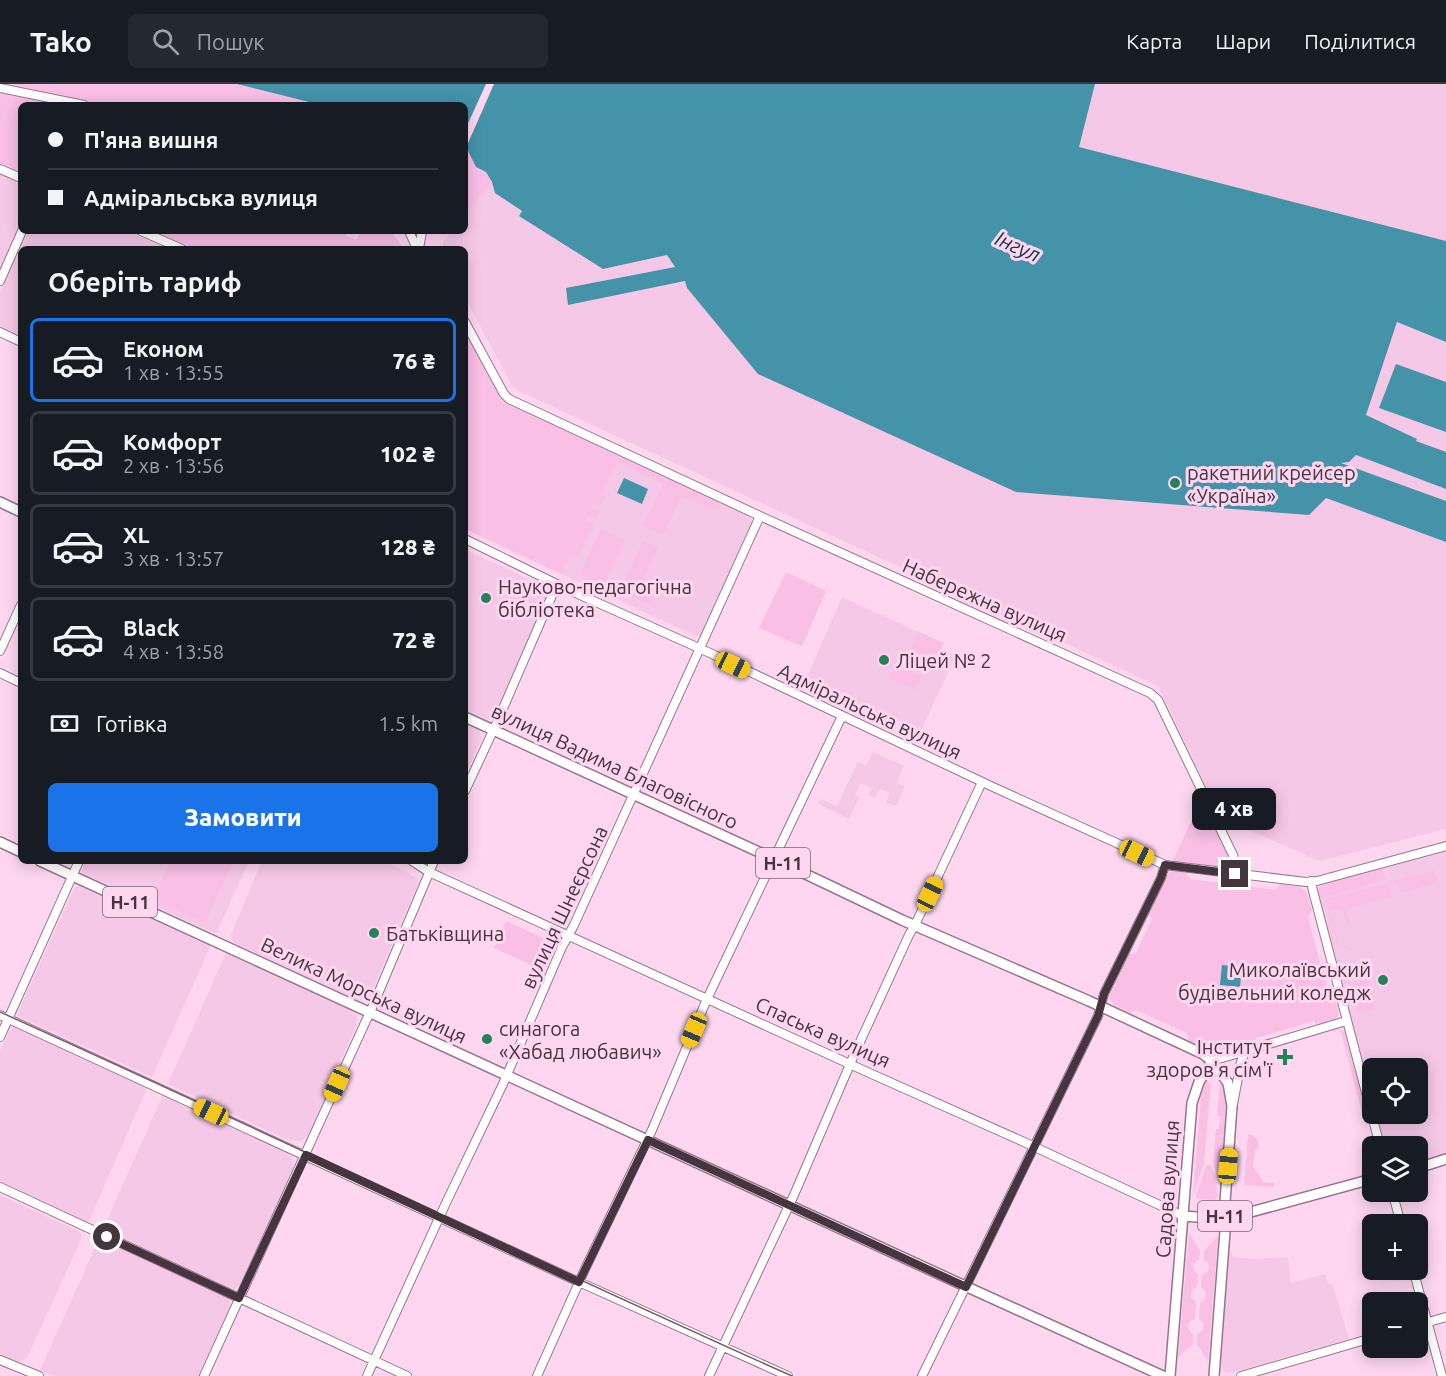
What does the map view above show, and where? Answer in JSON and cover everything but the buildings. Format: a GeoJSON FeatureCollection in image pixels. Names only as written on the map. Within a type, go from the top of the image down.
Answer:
{"type":"FeatureCollection","features":[{"type":"Feature","properties":{"kind":"main road"},"geometry":{"type":"LineString","coordinates":[[0,502],[18,511]]}},
{"type":"Feature","properties":{"kind":"main road","name":"вулиця Вадима Благовісного"},"geometry":{"type":"LineString","coordinates":[[468,718],[915,925],[1101,1007],[1203,1054],[1212,1061]]}},
{"type":"Feature","properties":{"kind":"main road"},"geometry":{"type":"LineString","coordinates":[[0,842],[18,851]]}},
{"type":"Feature","properties":{"kind":"main road","name":"Велика Морська вулиця"},"geometry":{"type":"LineString","coordinates":[[47,864],[1163,1376]]}},
{"type":"Feature","properties":{"kind":"main road","name":"Н-11"},"geometry":{"type":"LineString","coordinates":[[1212,1061],[1228,1083],[1232,1106],[1214,1376]]}},
{"type":"Feature","properties":{"kind":"main road","name":"Садова вулиця"},"geometry":{"type":"LineString","coordinates":[[1170,1376],[1192,1103],[1199,1082],[1212,1061]]}},
{"type":"Feature","properties":{"kind":"main road"},"geometry":{"type":"LineString","coordinates":[[1428,1165],[1446,1159]]}},
{"type":"Feature","properties":{"kind":"main road"},"geometry":{"type":"LineString","coordinates":[[1225,1220],[1362,1182]]}},
{"type":"Feature","properties":{"kind":"main road","name":"Спаська вулиця"},"geometry":{"type":"LineString","coordinates":[[1183,1216],[1225,1220]]}},
{"type":"Feature","properties":{"kind":"street"},"geometry":{"type":"LineString","coordinates":[[0,88],[69,102]]}},
{"type":"Feature","properties":{"kind":"street"},"geometry":{"type":"LineString","coordinates":[[0,169],[18,177]]}},
{"type":"Feature","properties":{"kind":"street"},"geometry":{"type":"LineString","coordinates":[[0,281],[21,234]]}},
{"type":"Feature","properties":{"kind":"street"},"geometry":{"type":"LineString","coordinates":[[148,234],[175,246]]}},
{"type":"Feature","properties":{"kind":"street","name":"Набережна вулиця"},"geometry":{"type":"LineString","coordinates":[[468,328],[504,394],[509,399],[1150,693],[1158,700],[1233,855],[1236,863],[1235,874]]}},
{"type":"Feature","properties":{"kind":"street"},"geometry":{"type":"LineString","coordinates":[[0,332],[18,341]]}},
{"type":"Feature","properties":{"kind":"street","name":"вулиця Шнеєрсона"},"geometry":{"type":"LineString","coordinates":[[367,1376],[507,1075],[760,516]]}},
{"type":"Feature","properties":{"kind":"street","name":"Адміральська вулиця"},"geometry":{"type":"LineString","coordinates":[[468,540],[982,782],[1165,865],[1235,874]]}},
{"type":"Feature","properties":{"kind":"street"},"geometry":{"type":"LineString","coordinates":[[468,784],[557,584]]}},
{"type":"Feature","properties":{"kind":"street"},"geometry":{"type":"LineString","coordinates":[[0,651],[18,612]]}},
{"type":"Feature","properties":{"kind":"street"},"geometry":{"type":"LineString","coordinates":[[0,673],[18,682]]}},
{"type":"Feature","properties":{"kind":"street"},"geometry":{"type":"LineString","coordinates":[[537,1376],[579,1282],[648,1140],[707,999],[842,716]]}},
{"type":"Feature","properties":{"kind":"street"},"geometry":{"type":"LineString","coordinates":[[709,1376],[789,1205],[909,934],[982,782]]}},
{"type":"Feature","properties":{"kind":"street"},"geometry":{"type":"LineString","coordinates":[[1235,874],[1302,882],[1311,881],[1446,846]]}},
{"type":"Feature","properties":{"kind":"street"},"geometry":{"type":"LineString","coordinates":[[0,1036],[4,1016],[79,864]]}},
{"type":"Feature","properties":{"kind":"street","name":"Спаська вулиця"},"geometry":{"type":"LineString","coordinates":[[417,864],[429,872],[1183,1216]]}},
{"type":"Feature","properties":{"kind":"street"},"geometry":{"type":"LineString","coordinates":[[204,1376],[306,1155],[433,864]]}},
{"type":"Feature","properties":{"kind":"street"},"geometry":{"type":"LineString","coordinates":[[922,1376],[1098,1016],[1104,994],[1161,878],[1165,865]]}},
{"type":"Feature","properties":{"kind":"street"},"geometry":{"type":"LineString","coordinates":[[1311,881],[1377,1136]]}},
{"type":"Feature","properties":{"kind":"street"},"geometry":{"type":"LineString","coordinates":[[4,1016],[439,1218],[788,1376]]}},
{"type":"Feature","properties":{"kind":"street"},"geometry":{"type":"LineString","coordinates":[[1212,1061],[1346,1022]]}},
{"type":"Feature","properties":{"kind":"street"},"geometry":{"type":"LineString","coordinates":[[1232,1106],[1240,1062],[1245,1052]]}},
{"type":"Feature","properties":{"kind":"street"},"geometry":{"type":"LineString","coordinates":[[0,1187],[406,1376]]}},
{"type":"Feature","properties":{"kind":"street"},"geometry":{"type":"LineString","coordinates":[[1428,1323],[1446,1317]]}},
{"type":"Feature","properties":{"kind":"street"},"geometry":{"type":"LineString","coordinates":[[1428,1327],[1442,1376]]}},
{"type":"Feature","properties":{"kind":"street"},"geometry":{"type":"LineString","coordinates":[[1241,1376],[1362,1341]]}},
{"type":"Feature","properties":{"kind":"street"},"geometry":{"type":"LineString","coordinates":[[0,1360],[39,1376]]}},
{"type":"Feature","properties":{"kind":"shaded area"},"geometry":{"type":"Polygon","coordinates":[[[0,84],[237,84],[309,102],[18,102],[18,172],[0,163],[0,84]]]}},
{"type":"Feature","properties":{"kind":"shaded area"},"geometry":{"type":"Polygon","coordinates":[[[1095,84],[1446,84],[1446,241],[1079,147],[1095,84]]]}},
{"type":"Feature","properties":{"kind":"shaded area"},"geometry":{"type":"Polygon","coordinates":[[[468,151],[476,167],[486,172],[492,182],[468,211],[468,151]]]}},
{"type":"Feature","properties":{"kind":"shaded area"},"geometry":{"type":"Polygon","coordinates":[[[0,172],[18,181],[18,234],[0,272],[0,172]]]}},
{"type":"Feature","properties":{"kind":"shaded area"},"geometry":{"type":"Polygon","coordinates":[[[492,182],[495,193],[522,212],[519,216],[603,269],[667,255],[675,267],[566,288],[569,305],[685,281],[1339,462],[1356,455],[1403,473],[1366,415],[1397,322],[1446,342],[1446,829],[1320,861],[1221,818],[1158,686],[514,389],[468,304],[468,246],[443,246],[443,242],[450,234],[468,234],[468,211],[492,182]]]}},
{"type":"Feature","properties":{"kind":"shaded area"},"geometry":{"type":"Polygon","coordinates":[[[26,234],[133,234],[161,246],[20,246],[26,234]]]}},
{"type":"Feature","properties":{"kind":"shaded area"},"geometry":{"type":"Polygon","coordinates":[[[161,234],[347,234],[346,236],[356,240],[359,234],[392,234],[402,246],[188,246],[161,234]]]}},
{"type":"Feature","properties":{"kind":"shaded area"},"geometry":{"type":"Polygon","coordinates":[[[18,251],[18,334],[0,326],[0,291],[18,251]]]}},
{"type":"Feature","properties":{"kind":"shaded area"},"geometry":{"type":"Polygon","coordinates":[[[468,335],[502,401],[720,503],[717,511],[681,496],[664,535],[643,525],[663,484],[617,462],[600,495],[606,497],[601,506],[593,503],[591,508],[599,512],[596,519],[587,516],[586,520],[594,524],[578,558],[570,555],[561,574],[468,530],[468,335]]]}},
{"type":"Feature","properties":{"kind":"shaded area"},"geometry":{"type":"Polygon","coordinates":[[[616,454],[747,515],[751,519],[752,526],[701,635],[696,636],[561,574],[616,454]]]}},
{"type":"Feature","properties":{"kind":"shaded area"},"geometry":{"type":"Polygon","coordinates":[[[601,529],[625,540],[604,585],[580,574],[601,529]]]}},
{"type":"Feature","properties":{"kind":"shaded area"},"geometry":{"type":"Polygon","coordinates":[[[643,541],[658,547],[640,587],[654,594],[649,604],[620,592],[643,541]]]}},
{"type":"Feature","properties":{"kind":"shaded area"},"geometry":{"type":"Polygon","coordinates":[[[468,551],[512,571],[546,590],[548,594],[495,715],[489,720],[468,711],[468,551]]]}},
{"type":"Feature","properties":{"kind":"shaded area"},"geometry":{"type":"Polygon","coordinates":[[[786,572],[826,591],[802,646],[759,628],[786,572]]]}},
{"type":"Feature","properties":{"kind":"shaded area","name":"Ліцей № 2"},"geometry":{"type":"Polygon","coordinates":[[[842,597],[943,643],[941,648],[956,655],[921,731],[881,712],[842,698],[807,677],[842,597]]]}},
{"type":"Feature","properties":{"kind":"shaded area"},"geometry":{"type":"Polygon","coordinates":[[[919,632],[944,643],[935,662],[910,650],[919,632]]]}},
{"type":"Feature","properties":{"kind":"shaded area"},"geometry":{"type":"Polygon","coordinates":[[[896,664],[922,676],[915,690],[889,678],[896,664]]]}},
{"type":"Feature","properties":{"kind":"shaded area"},"geometry":{"type":"Polygon","coordinates":[[[468,725],[477,729],[482,738],[468,768],[468,725]]]}},
{"type":"Feature","properties":{"kind":"shaded area"},"geometry":{"type":"Polygon","coordinates":[[[873,752],[904,766],[897,783],[905,786],[896,806],[886,802],[890,793],[880,789],[875,798],[869,795],[871,788],[861,783],[855,795],[859,798],[849,819],[818,804],[821,799],[837,806],[858,762],[866,766],[873,752]]]}},
{"type":"Feature","properties":{"kind":"shaded area"},"geometry":{"type":"Polygon","coordinates":[[[1201,801],[1228,855],[1227,865],[1220,867],[1172,862],[1201,801]]]}},
{"type":"Feature","properties":{"kind":"shaded area"},"geometry":{"type":"Polygon","coordinates":[[[1446,850],[1446,1153],[1428,1158],[1428,1136],[1382,1136],[1379,1124],[1428,1124],[1428,1058],[1362,1058],[1362,1062],[1317,893],[1322,884],[1446,850]]]}},
{"type":"Feature","properties":{"kind":"shaded area"},"geometry":{"type":"Polygon","coordinates":[[[84,864],[248,864],[216,934],[81,871],[84,864]]]}},
{"type":"Feature","properties":{"kind":"shaded area"},"geometry":{"type":"Polygon","coordinates":[[[169,864],[232,864],[205,923],[153,899],[169,864]]]}},
{"type":"Feature","properties":{"kind":"shaded area"},"geometry":{"type":"Polygon","coordinates":[[[261,864],[390,864],[417,878],[418,884],[369,998],[360,1000],[354,998],[236,944],[231,939],[261,864]]]}},
{"type":"Feature","properties":{"kind":"shaded area"},"geometry":{"type":"Polygon","coordinates":[[[1382,868],[1386,880],[1319,898],[1318,889],[1322,884],[1382,868]]]}},
{"type":"Feature","properties":{"kind":"shaded area"},"geometry":{"type":"Polygon","coordinates":[[[1434,870],[1438,882],[1405,892],[1401,892],[1393,881],[1434,870]]]}},
{"type":"Feature","properties":{"kind":"shaded area"},"geometry":{"type":"Polygon","coordinates":[[[1169,872],[1187,873],[1190,879],[1275,890],[1280,884],[1304,889],[1312,912],[1308,918],[1329,995],[1335,997],[1337,1018],[1317,1026],[1314,1021],[1256,1038],[1254,1045],[1218,1050],[1206,1048],[1188,1040],[1187,1033],[1136,1010],[1130,1013],[1114,1005],[1109,998],[1129,954],[1136,953],[1152,919],[1148,914],[1169,872]]]}},
{"type":"Feature","properties":{"kind":"shaded area"},"geometry":{"type":"Polygon","coordinates":[[[1389,883],[1392,897],[1347,909],[1350,922],[1346,924],[1342,910],[1331,911],[1339,944],[1352,950],[1338,946],[1325,899],[1389,883]]]}},
{"type":"Feature","properties":{"kind":"shaded area"},"geometry":{"type":"Polygon","coordinates":[[[78,885],[211,945],[152,1077],[18,1016],[75,887],[78,885]]]}},
{"type":"Feature","properties":{"kind":"shaded area"},"geometry":{"type":"Polygon","coordinates":[[[506,921],[548,940],[536,967],[494,948],[506,921]]]}},
{"type":"Feature","properties":{"kind":"shaded area"},"geometry":{"type":"Polygon","coordinates":[[[226,953],[348,1009],[357,1016],[356,1027],[308,1136],[301,1141],[290,1141],[168,1084],[226,953]]]}},
{"type":"Feature","properties":{"kind":"shaded area"},"geometry":{"type":"Polygon","coordinates":[[[1367,977],[1376,1009],[1358,1014],[1350,982],[1367,977]]]}},
{"type":"Feature","properties":{"kind":"shaded area"},"geometry":{"type":"Polygon","coordinates":[[[14,1027],[147,1088],[87,1222],[0,1181],[0,1051],[10,1029],[14,1027]]]}},
{"type":"Feature","properties":{"kind":"shaded area"},"geometry":{"type":"Polygon","coordinates":[[[1338,1029],[1345,1032],[1362,1097],[1362,1112],[1341,1032],[1337,1030],[1333,1032],[1338,1029]]]}},
{"type":"Feature","properties":{"kind":"shaded area"},"geometry":{"type":"Polygon","coordinates":[[[1206,1082],[1211,1083],[1204,1163],[1193,1196],[1201,1097],[1206,1082]]]}},
{"type":"Feature","properties":{"kind":"shaded area"},"geometry":{"type":"Polygon","coordinates":[[[1220,1083],[1223,1085],[1227,1103],[1220,1185],[1213,1162],[1216,1129],[1219,1129],[1220,1117],[1217,1116],[1220,1083]]]}},
{"type":"Feature","properties":{"kind":"shaded area"},"geometry":{"type":"Polygon","coordinates":[[[163,1095],[287,1152],[293,1159],[293,1169],[243,1280],[234,1289],[103,1229],[163,1095]]]}},
{"type":"Feature","properties":{"kind":"shaded area"},"geometry":{"type":"Polygon","coordinates":[[[1248,1134],[1255,1137],[1258,1143],[1253,1167],[1262,1182],[1274,1183],[1274,1187],[1244,1185],[1248,1134]]]}},
{"type":"Feature","properties":{"kind":"shaded area"},"geometry":{"type":"Polygon","coordinates":[[[1208,1165],[1212,1166],[1218,1195],[1215,1200],[1198,1199],[1196,1196],[1208,1165]]]}},
{"type":"Feature","properties":{"kind":"shaded area"},"geometry":{"type":"Polygon","coordinates":[[[0,1195],[80,1232],[82,1236],[27,1358],[19,1362],[14,1362],[0,1354],[0,1195]]]}},
{"type":"Feature","properties":{"kind":"shaded area"},"geometry":{"type":"Polygon","coordinates":[[[1189,1233],[1200,1251],[1199,1260],[1193,1267],[1198,1274],[1197,1287],[1191,1294],[1191,1298],[1196,1302],[1195,1319],[1188,1325],[1193,1334],[1193,1344],[1178,1358],[1189,1233]]]}},
{"type":"Feature","properties":{"kind":"shaded area"},"geometry":{"type":"Polygon","coordinates":[[[1218,1236],[1208,1362],[1197,1344],[1197,1334],[1204,1327],[1199,1319],[1200,1303],[1205,1300],[1206,1296],[1201,1287],[1202,1275],[1209,1267],[1204,1260],[1204,1251],[1218,1236]]]}},
{"type":"Feature","properties":{"kind":"shaded area"},"geometry":{"type":"Polygon","coordinates":[[[100,1237],[223,1293],[228,1298],[231,1303],[230,1309],[200,1376],[54,1376],[40,1370],[100,1237]]]}},
{"type":"Feature","properties":{"kind":"shaded area"},"geometry":{"type":"Polygon","coordinates":[[[1229,1248],[1232,1255],[1237,1258],[1288,1257],[1291,1283],[1325,1274],[1328,1283],[1333,1285],[1349,1339],[1237,1371],[1228,1373],[1224,1371],[1220,1364],[1229,1248]]]}},
{"type":"Feature","properties":{"kind":"water","name":"Інгул"},"geometry":{"type":"Polygon","coordinates":[[[237,84],[1095,84],[1079,147],[1446,241],[1446,342],[1397,322],[1366,415],[1417,439],[1416,441],[1446,452],[1446,489],[1356,455],[1349,462],[1341,463],[1446,501],[1446,542],[1326,498],[1309,515],[1016,492],[758,374],[687,288],[685,281],[568,305],[566,288],[675,267],[667,255],[603,269],[519,216],[522,211],[495,193],[486,172],[476,167],[468,151],[468,102],[309,102],[237,84]]]}},
{"type":"Feature","properties":{"kind":"water"},"geometry":{"type":"Polygon","coordinates":[[[1396,364],[1446,382],[1446,432],[1379,408],[1396,364]]]}},
{"type":"Feature","properties":{"kind":"water"},"geometry":{"type":"Polygon","coordinates":[[[624,478],[648,489],[642,504],[617,493],[624,478]]]}},
{"type":"Feature","properties":{"kind":"water"},"geometry":{"type":"Polygon","coordinates":[[[1222,965],[1242,967],[1240,987],[1220,985],[1222,965]]]}},
{"type":"Feature","properties":{"kind":"pier"},"geometry":{"type":"Polygon","coordinates":[[[486,84],[494,84],[468,143],[468,123],[486,84]]]}},
{"type":"Feature","properties":{"kind":"tram line"},"geometry":{"type":"LineString","coordinates":[[0,1012],[792,1376]]}},
{"type":"Feature","properties":{"kind":"place","name":"ракетний крейсер «Україна»"},"geometry":{"type":"Point","coordinates":[1175,483]}},
{"type":"Feature","properties":{"kind":"place","name":"Науково-педагогічна бібліотека"},"geometry":{"type":"Point","coordinates":[486,598]}},
{"type":"Feature","properties":{"kind":"place","name":"Ліцей № 2"},"geometry":{"type":"Point","coordinates":[884,660]}},
{"type":"Feature","properties":{"kind":"place","name":"Батьківщина"},"geometry":{"type":"Point","coordinates":[374,933]}},
{"type":"Feature","properties":{"kind":"place","name":"Миколаївський будівельний коледж"},"geometry":{"type":"Point","coordinates":[1383,980]}},
{"type":"Feature","properties":{"kind":"place","name":"синагога «Хабад любавич»"},"geometry":{"type":"Point","coordinates":[487,1039]}},
{"type":"Feature","properties":{"kind":"place","name":"Інститут здоров'я сім'ї"},"geometry":{"type":"Point","coordinates":[1285,1057]}},
{"type":"Feature","properties":{"kind":"route"},"geometry":{"type":"LineString","coordinates":[[107,1237],[239,1298],[306,1155],[579,1282],[648,1140],[966,1287],[1098,1016],[1104,994],[1161,878],[1165,865],[1235,874]]}}]}
